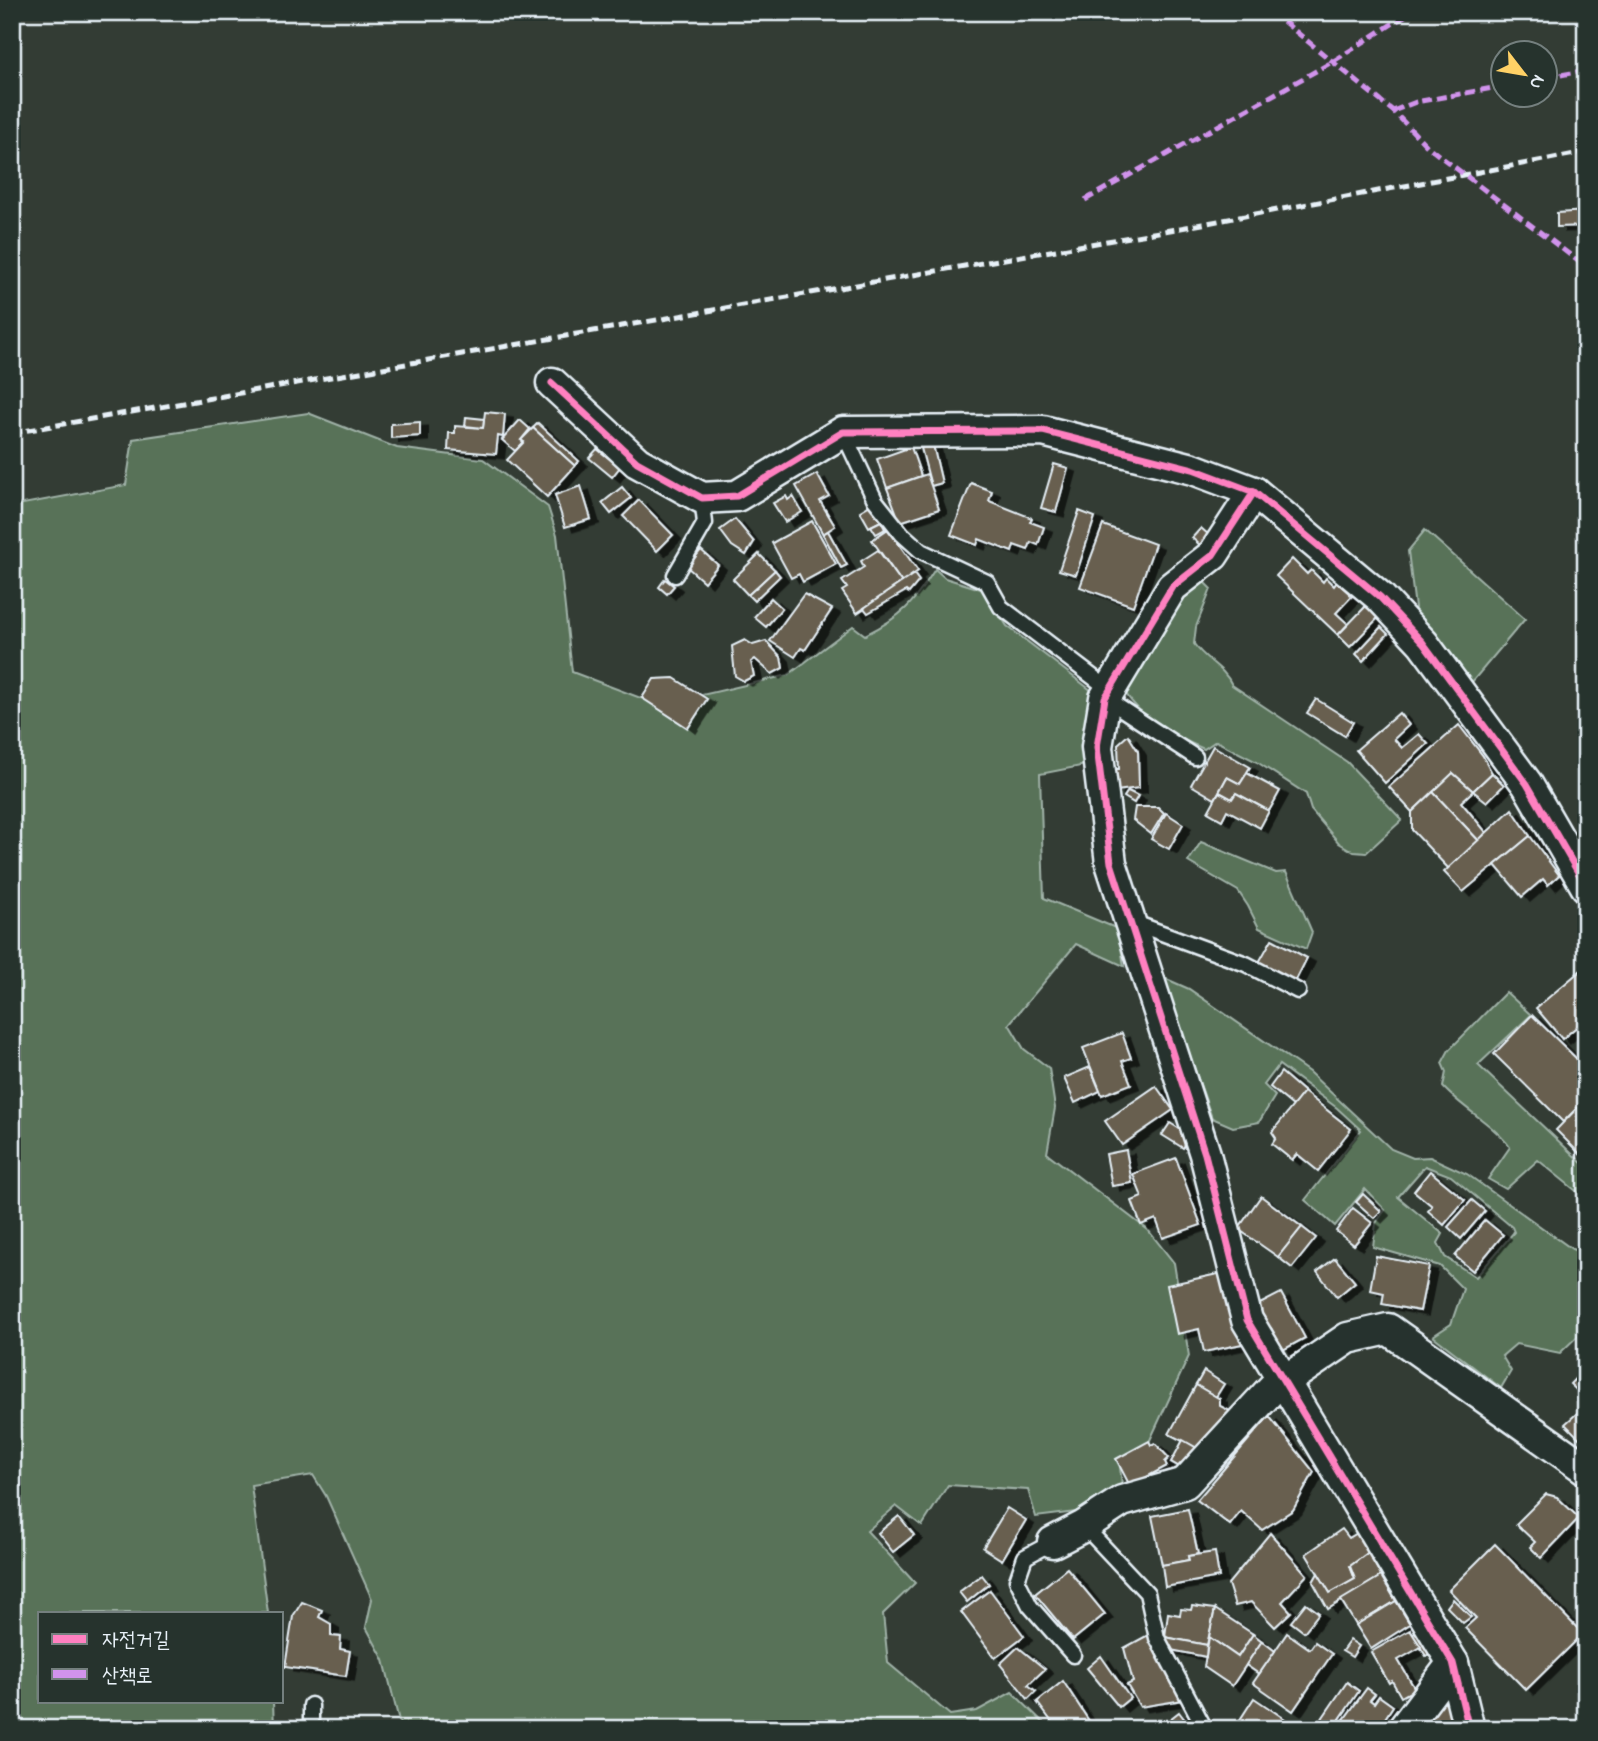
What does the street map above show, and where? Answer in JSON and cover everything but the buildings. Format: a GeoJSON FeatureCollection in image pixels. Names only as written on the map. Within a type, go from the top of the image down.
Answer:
{"type":"FeatureCollection","features":[{"type":"Feature","properties":{"kind":"street"},"geometry":{"type":"LineString","coordinates":[[552,383],[636,463],[702,498],[737,496],[844,432],[1043,431],[1193,469],[1254,492],[1380,597],[1423,643],[1527,784],[1586,886]]}},
{"type":"Feature","properties":{"kind":"street"},"geometry":{"type":"LineString","coordinates":[[1254,492],[1213,555],[1172,587],[1108,694],[1097,747],[1111,863],[1205,1154],[1247,1320],[1453,1662],[1469,1729]]}},
{"type":"Feature","properties":{"kind":"street"},"geometry":{"type":"LineString","coordinates":[[1053,1542],[1122,1501],[1185,1483],[1281,1379],[1298,1372],[1349,1338],[1388,1329],[1586,1469]]}},
{"type":"Feature","properties":{"kind":"street"},"geometry":{"type":"LineString","coordinates":[[1403,1729],[1453,1662]]}},
{"type":"Feature","properties":{"kind":"lane"},"geometry":{"type":"LineString","coordinates":[[844,432],[875,500],[902,534],[921,551],[987,582],[1001,607],[1108,694],[1195,757]]}},
{"type":"Feature","properties":{"kind":"lane"},"geometry":{"type":"LineString","coordinates":[[675,575],[705,523],[702,498]]}},
{"type":"Feature","properties":{"kind":"lane"},"geometry":{"type":"LineString","coordinates":[[1132,922],[1246,964],[1297,991]]}},
{"type":"Feature","properties":{"kind":"lane"},"geometry":{"type":"LineString","coordinates":[[1084,1526],[1147,1593],[1157,1638],[1205,1729]]}},
{"type":"Feature","properties":{"kind":"lane"},"geometry":{"type":"LineString","coordinates":[[1053,1542],[1025,1557],[1017,1580],[1030,1606],[1073,1655]]}},
{"type":"Feature","properties":{"kind":"lane"},"geometry":{"type":"LineString","coordinates":[[310,1705],[311,1729]]}},
{"type":"Feature","properties":{"kind":"green space"},"geometry":{"type":"Polygon","coordinates":[[[308,413],[397,448],[483,459],[548,507],[557,535],[572,672],[659,705],[788,675],[853,626],[865,635],[889,622],[913,600],[935,569],[945,578],[984,590],[1007,626],[1092,691],[1086,765],[1040,774],[1044,898],[1118,929],[1124,966],[1076,944],[1009,1024],[1024,1049],[1049,1068],[1055,1108],[1047,1153],[1148,1230],[1174,1263],[1189,1356],[1144,1453],[1120,1467],[1122,1485],[1076,1512],[1036,1517],[1028,1490],[948,1485],[922,1526],[896,1506],[867,1531],[915,1583],[883,1614],[888,1663],[950,1715],[977,1711],[1012,1692],[1050,1729],[401,1729],[384,1660],[366,1627],[372,1599],[326,1496],[313,1475],[251,1485],[268,1612],[38,1612],[38,1702],[273,1702],[274,1729],[12,1729],[12,506],[126,485],[133,439],[308,413]]]}},
{"type":"Feature","properties":{"kind":"green space"},"geometry":{"type":"Polygon","coordinates":[[[1425,530],[1525,619],[1472,682],[1410,616],[1415,608],[1408,551],[1425,530]]]}},
{"type":"Feature","properties":{"kind":"green space"},"geometry":{"type":"Polygon","coordinates":[[[1204,582],[1211,589],[1196,627],[1194,644],[1224,673],[1232,685],[1347,762],[1402,820],[1366,853],[1354,852],[1339,843],[1311,810],[1306,794],[1257,762],[1216,741],[1204,749],[1170,733],[1149,719],[1124,691],[1183,593],[1204,582]]]}},
{"type":"Feature","properties":{"kind":"green space"},"geometry":{"type":"Polygon","coordinates":[[[1201,842],[1276,873],[1286,872],[1312,932],[1306,949],[1259,928],[1238,891],[1188,862],[1201,842]]]}},
{"type":"Feature","properties":{"kind":"green space"},"geometry":{"type":"Polygon","coordinates":[[[1162,977],[1189,989],[1309,1072],[1391,1149],[1413,1158],[1430,1157],[1467,1174],[1572,1249],[1586,1254],[1586,1328],[1560,1353],[1516,1344],[1502,1356],[1511,1371],[1501,1388],[1433,1336],[1451,1324],[1463,1289],[1440,1266],[1373,1247],[1376,1223],[1385,1210],[1365,1189],[1335,1226],[1305,1200],[1361,1130],[1337,1108],[1279,1065],[1264,1085],[1275,1096],[1259,1122],[1233,1127],[1212,1118],[1162,977]],[[1425,1166],[1398,1197],[1443,1234],[1438,1243],[1445,1257],[1476,1277],[1514,1232],[1512,1227],[1451,1176],[1425,1166]]]}},
{"type":"Feature","properties":{"kind":"green space"},"geometry":{"type":"Polygon","coordinates":[[[1506,992],[1531,1015],[1478,1065],[1586,1167],[1586,1199],[1538,1160],[1506,1189],[1488,1179],[1510,1147],[1443,1087],[1446,1072],[1442,1063],[1449,1050],[1506,992]]]}},
{"type":"Feature","properties":{"kind":"railway"},"geometry":{"type":"LineString","coordinates":[[12,433],[1170,230],[1586,152]]}},
{"type":"Feature","properties":{"kind":"marked path"},"geometry":{"type":"LineString","coordinates":[[1272,12],[1393,111],[1428,147],[1586,267]]}},
{"type":"Feature","properties":{"kind":"marked path"},"geometry":{"type":"LineString","coordinates":[[1085,200],[1332,62],[1411,12]]}},
{"type":"Feature","properties":{"kind":"marked path"},"geometry":{"type":"LineString","coordinates":[[1560,75],[1586,70]]}},
{"type":"Feature","properties":{"kind":"marked path"},"geometry":{"type":"LineString","coordinates":[[1393,111],[1416,102],[1490,89]]}},
{"type":"Feature","properties":{"kind":"cycle path"},"geometry":{"type":"LineString","coordinates":[[552,383],[637,462],[702,498],[737,496],[843,432],[1043,431],[1193,469],[1254,492],[1380,597],[1423,643],[1527,784],[1586,886]]}},
{"type":"Feature","properties":{"kind":"cycle path"},"geometry":{"type":"LineString","coordinates":[[1254,492],[1213,555],[1172,587],[1105,698],[1097,747],[1111,863],[1205,1154],[1247,1320],[1453,1663],[1469,1729]]}}]}
